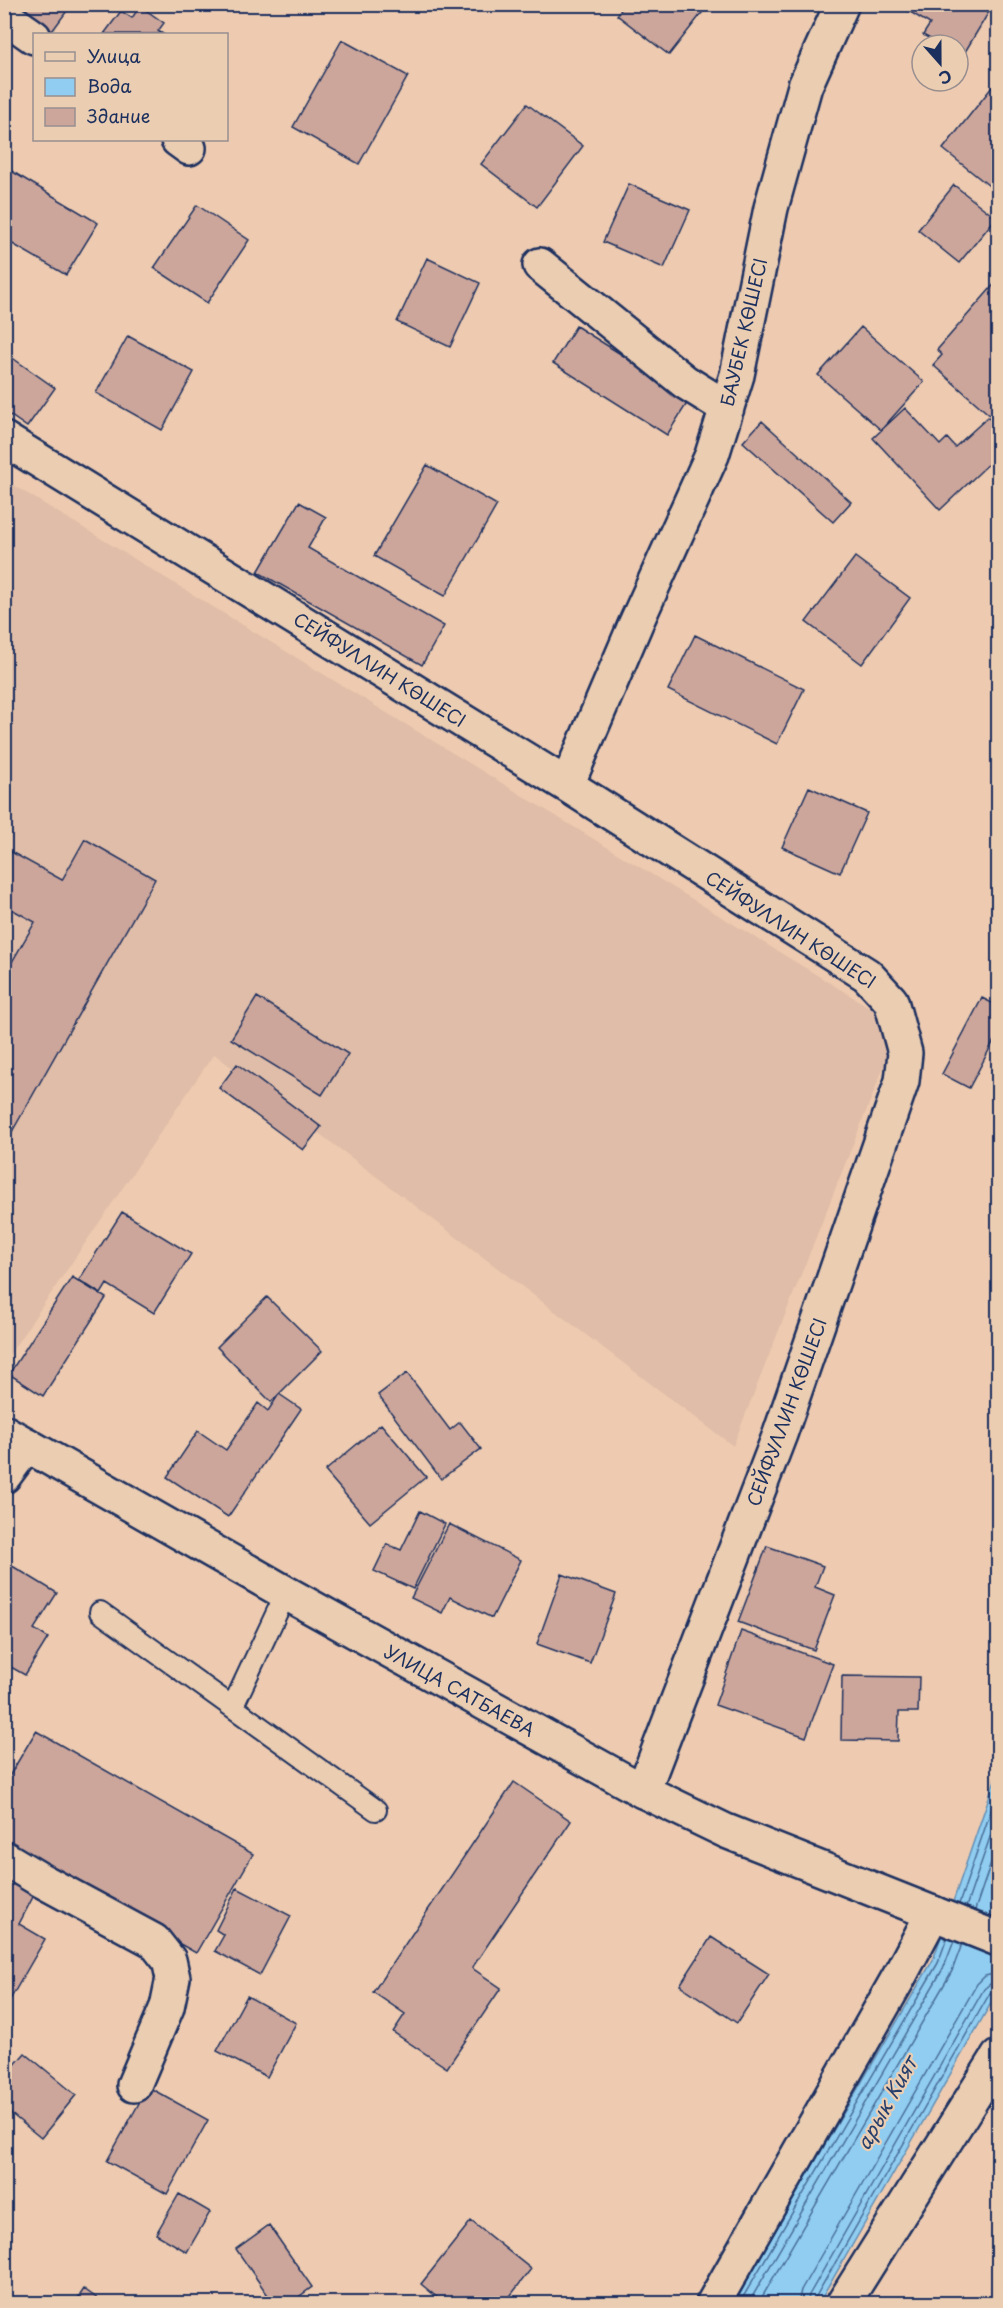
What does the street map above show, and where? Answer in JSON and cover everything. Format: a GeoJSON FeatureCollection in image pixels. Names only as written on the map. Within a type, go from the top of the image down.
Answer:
{"type":"FeatureCollection","features":[{"type":"Feature","properties":{"kind":"street","name":"БАУБЕК КӨШЕСІ"},"geometry":{"type":"LineString","coordinates":[[567,785],[636,623],[712,455],[737,375],[771,208],[805,86],[842,4]]}},
{"type":"Feature","properties":{"kind":"street"},"geometry":{"type":"LineString","coordinates":[[4,16],[33,36]]}},
{"type":"Feature","properties":{"kind":"street"},"geometry":{"type":"LineString","coordinates":[[540,265],[685,382],[727,408]]}},
{"type":"Feature","properties":{"kind":"street","name":"СЕЙФУЛЛИН КӨШЕСІ"},"geometry":{"type":"LineString","coordinates":[[4,439],[567,785],[867,975],[891,1001],[905,1053],[902,1081],[780,1434],[643,1791]]}},
{"type":"Feature","properties":{"kind":"street"},"geometry":{"type":"LineString","coordinates":[[4,1476],[16,1438]]}},
{"type":"Feature","properties":{"kind":"street","name":"УЛИЦА САТБАЕВА"},"geometry":{"type":"LineString","coordinates":[[16,1438],[286,1593],[643,1791],[726,1831],[999,1939]]}},
{"type":"Feature","properties":{"kind":"street"},"geometry":{"type":"LineString","coordinates":[[4,1858],[154,1941],[169,1960],[172,1978],[166,2007],[134,2085]]}},
{"type":"Feature","properties":{"kind":"street"},"geometry":{"type":"LineString","coordinates":[[712,2304],[899,1977],[933,1913]]}},
{"type":"Feature","properties":{"kind":"street"},"geometry":{"type":"LineString","coordinates":[[843,2304],[999,2057]]}},
{"type":"Feature","properties":{"kind":"lane"},"geometry":{"type":"LineString","coordinates":[[232,1706],[286,1593]]}},
{"type":"Feature","properties":{"kind":"lane"},"geometry":{"type":"LineString","coordinates":[[100,1612],[376,1810]]}},
{"type":"Feature","properties":{"kind":"shaded area"},"geometry":{"type":"Polygon","coordinates":[[[5,480],[876,1011],[887,1059],[733,1446],[214,1054],[5,1361],[5,480]]]}},
{"type":"Feature","properties":{"kind":"water","name":"арык Кият"},"geometry":{"type":"Polygon","coordinates":[[[998,1771],[998,1991],[819,2303],[732,2304],[933,1960],[998,1771]]]}},
{"type":"Feature","properties":{"kind":"building"},"geometry":{"type":"Polygon","coordinates":[[[29,4],[72,4],[51,33],[21,16],[29,4]]]}},
{"type":"Feature","properties":{"kind":"building"},"geometry":{"type":"Polygon","coordinates":[[[625,4],[709,4],[669,55],[617,15],[625,4]]]}},
{"type":"Feature","properties":{"kind":"building"},"geometry":{"type":"Polygon","coordinates":[[[897,4],[979,4],[990,10],[970,44],[970,33],[924,33],[930,24],[897,4]]]}},
{"type":"Feature","properties":{"kind":"building"},"geometry":{"type":"Polygon","coordinates":[[[140,6],[164,23],[158,31],[161,33],[105,33],[121,11],[132,18],[140,6]]]}},
{"type":"Feature","properties":{"kind":"building"},"geometry":{"type":"Polygon","coordinates":[[[342,40],[408,76],[359,164],[293,127],[342,40]]]}},
{"type":"Feature","properties":{"kind":"building"},"geometry":{"type":"Polygon","coordinates":[[[992,87],[998,92],[998,193],[943,149],[992,87]]]}},
{"type":"Feature","properties":{"kind":"building"},"geometry":{"type":"Polygon","coordinates":[[[527,104],[583,146],[537,207],[481,164],[527,104]]]}},
{"type":"Feature","properties":{"kind":"building"},"geometry":{"type":"Polygon","coordinates":[[[8,169],[98,223],[66,275],[4,239],[4,174],[8,169]]]}},
{"type":"Feature","properties":{"kind":"building"},"geometry":{"type":"Polygon","coordinates":[[[629,184],[690,210],[664,268],[603,242],[629,184]]]}},
{"type":"Feature","properties":{"kind":"building"},"geometry":{"type":"Polygon","coordinates":[[[954,185],[996,218],[959,263],[918,230],[954,185]]]}},
{"type":"Feature","properties":{"kind":"building"},"geometry":{"type":"Polygon","coordinates":[[[197,205],[249,240],[207,303],[154,268],[197,205]]]}},
{"type":"Feature","properties":{"kind":"building"},"geometry":{"type":"Polygon","coordinates":[[[427,258],[480,283],[450,347],[397,322],[427,258]]]}},
{"type":"Feature","properties":{"kind":"building"},"geometry":{"type":"Polygon","coordinates":[[[998,280],[998,412],[993,418],[933,365],[942,355],[937,350],[998,280]]]}},
{"type":"Feature","properties":{"kind":"building"},"geometry":{"type":"Polygon","coordinates":[[[576,326],[678,390],[686,405],[667,435],[553,363],[576,326]]]}},
{"type":"Feature","properties":{"kind":"building"},"geometry":{"type":"Polygon","coordinates":[[[861,327],[924,382],[881,430],[818,375],[861,327]]]}},
{"type":"Feature","properties":{"kind":"building"},"geometry":{"type":"Polygon","coordinates":[[[128,336],[194,372],[162,430],[96,393],[128,336]]]}},
{"type":"Feature","properties":{"kind":"building"},"geometry":{"type":"Polygon","coordinates":[[[4,352],[55,388],[27,427],[4,411],[4,352]]]}},
{"type":"Feature","properties":{"kind":"building"},"geometry":{"type":"Polygon","coordinates":[[[905,408],[940,445],[947,438],[955,447],[988,417],[998,428],[998,455],[940,510],[873,438],[905,408]]]}},
{"type":"Feature","properties":{"kind":"building"},"geometry":{"type":"Polygon","coordinates":[[[762,421],[851,502],[833,522],[743,442],[762,421]]]}},
{"type":"Feature","properties":{"kind":"building"},"geometry":{"type":"Polygon","coordinates":[[[427,465],[497,505],[445,596],[374,556],[427,465]]]}},
{"type":"Feature","properties":{"kind":"building"},"geometry":{"type":"Polygon","coordinates":[[[299,502],[326,517],[308,548],[444,626],[422,665],[258,572],[299,502]]]}},
{"type":"Feature","properties":{"kind":"building"},"geometry":{"type":"Polygon","coordinates":[[[855,557],[910,598],[862,664],[806,622],[855,557]]]}},
{"type":"Feature","properties":{"kind":"building"},"geometry":{"type":"Polygon","coordinates":[[[695,635],[804,689],[777,744],[668,690],[695,635]]]}},
{"type":"Feature","properties":{"kind":"building"},"geometry":{"type":"Polygon","coordinates":[[[809,787],[867,813],[840,873],[782,847],[809,787]]]}},
{"type":"Feature","properties":{"kind":"building"},"geometry":{"type":"Polygon","coordinates":[[[85,839],[155,879],[4,1146],[4,976],[35,922],[4,905],[4,848],[62,880],[85,839]]]}},
{"type":"Feature","properties":{"kind":"building"},"geometry":{"type":"Polygon","coordinates":[[[257,997],[348,1054],[322,1095],[231,1039],[257,997]]]}},
{"type":"Feature","properties":{"kind":"building"},"geometry":{"type":"Polygon","coordinates":[[[982,998],[998,1006],[998,1033],[969,1088],[942,1074],[982,998]]]}},
{"type":"Feature","properties":{"kind":"building"},"geometry":{"type":"Polygon","coordinates":[[[237,1064],[321,1127],[303,1150],[219,1088],[237,1064]]]}},
{"type":"Feature","properties":{"kind":"building"},"geometry":{"type":"Polygon","coordinates":[[[122,1212],[191,1254],[154,1313],[107,1284],[101,1294],[79,1280],[122,1212]]]}},
{"type":"Feature","properties":{"kind":"building"},"geometry":{"type":"Polygon","coordinates":[[[72,1277],[106,1298],[43,1396],[9,1374],[72,1277]]]}},
{"type":"Feature","properties":{"kind":"building"},"geometry":{"type":"Polygon","coordinates":[[[267,1297],[322,1351],[271,1402],[217,1347],[267,1297]]]}},
{"type":"Feature","properties":{"kind":"building"},"geometry":{"type":"Polygon","coordinates":[[[407,1373],[450,1430],[460,1422],[481,1449],[441,1479],[378,1395],[407,1373]]]}},
{"type":"Feature","properties":{"kind":"building"},"geometry":{"type":"Polygon","coordinates":[[[279,1394],[301,1409],[228,1517],[167,1477],[198,1431],[226,1450],[258,1403],[268,1411],[279,1394]]]}},
{"type":"Feature","properties":{"kind":"building"},"geometry":{"type":"Polygon","coordinates":[[[381,1424],[426,1477],[370,1523],[325,1471],[381,1424]]]}},
{"type":"Feature","properties":{"kind":"building"},"geometry":{"type":"Polygon","coordinates":[[[420,1511],[445,1524],[413,1589],[374,1571],[387,1544],[401,1550],[420,1511]]]}},
{"type":"Feature","properties":{"kind":"building"},"geometry":{"type":"Polygon","coordinates":[[[449,1524],[521,1560],[492,1618],[450,1597],[442,1613],[411,1598],[449,1524]]]}},
{"type":"Feature","properties":{"kind":"building"},"geometry":{"type":"Polygon","coordinates":[[[767,1546],[823,1566],[815,1587],[835,1595],[814,1650],[738,1622],[767,1546]]]}},
{"type":"Feature","properties":{"kind":"building"},"geometry":{"type":"Polygon","coordinates":[[[4,1561],[57,1593],[34,1629],[48,1638],[25,1675],[11,1667],[4,1677],[4,1561]]]}},
{"type":"Feature","properties":{"kind":"building"},"geometry":{"type":"Polygon","coordinates":[[[562,1574],[616,1594],[590,1663],[537,1644],[562,1574]]]}},
{"type":"Feature","properties":{"kind":"building"},"geometry":{"type":"Polygon","coordinates":[[[741,1631],[833,1664],[806,1737],[715,1705],[741,1631]]]}},
{"type":"Feature","properties":{"kind":"building"},"geometry":{"type":"Polygon","coordinates":[[[842,1676],[919,1677],[918,1712],[899,1712],[898,1741],[841,1740],[842,1676]]]}},
{"type":"Feature","properties":{"kind":"building"},"geometry":{"type":"Polygon","coordinates":[[[36,1731],[253,1854],[196,1953],[4,1845],[4,1785],[36,1731]]]}},
{"type":"Feature","properties":{"kind":"building"},"geometry":{"type":"Polygon","coordinates":[[[514,1782],[571,1821],[472,1968],[501,1988],[447,2068],[393,2032],[405,2014],[373,1992],[514,1782]]]}},
{"type":"Feature","properties":{"kind":"building"},"geometry":{"type":"Polygon","coordinates":[[[4,1876],[35,1893],[19,1924],[45,1939],[4,2010],[4,1876]]]}},
{"type":"Feature","properties":{"kind":"building"},"geometry":{"type":"Polygon","coordinates":[[[237,1888],[291,1916],[260,1975],[215,1951],[224,1935],[216,1930],[237,1888]]]}},
{"type":"Feature","properties":{"kind":"building"},"geometry":{"type":"Polygon","coordinates":[[[711,1937],[769,1974],[737,2023],[680,1985],[711,1937]]]}},
{"type":"Feature","properties":{"kind":"building"},"geometry":{"type":"Polygon","coordinates":[[[247,1996],[296,2023],[267,2077],[217,2051],[247,1996]]]}},
{"type":"Feature","properties":{"kind":"building"},"geometry":{"type":"Polygon","coordinates":[[[25,2053],[76,2095],[41,2138],[4,2108],[4,2077],[25,2053]]]}},
{"type":"Feature","properties":{"kind":"building"},"geometry":{"type":"Polygon","coordinates":[[[148,2087],[208,2120],[167,2194],[107,2161],[148,2087]]]}},
{"type":"Feature","properties":{"kind":"building"},"geometry":{"type":"Polygon","coordinates":[[[179,2194],[210,2212],[187,2252],[156,2234],[179,2194]]]}},
{"type":"Feature","properties":{"kind":"building"},"geometry":{"type":"Polygon","coordinates":[[[471,2221],[531,2269],[504,2304],[445,2304],[421,2284],[471,2221]]]}},
{"type":"Feature","properties":{"kind":"building"},"geometry":{"type":"Polygon","coordinates":[[[269,2225],[312,2287],[289,2304],[274,2304],[236,2249],[269,2225]]]}},
{"type":"Feature","properties":{"kind":"building"},"geometry":{"type":"Polygon","coordinates":[[[84,2289],[105,2304],[74,2304],[84,2289]]]}}]}
